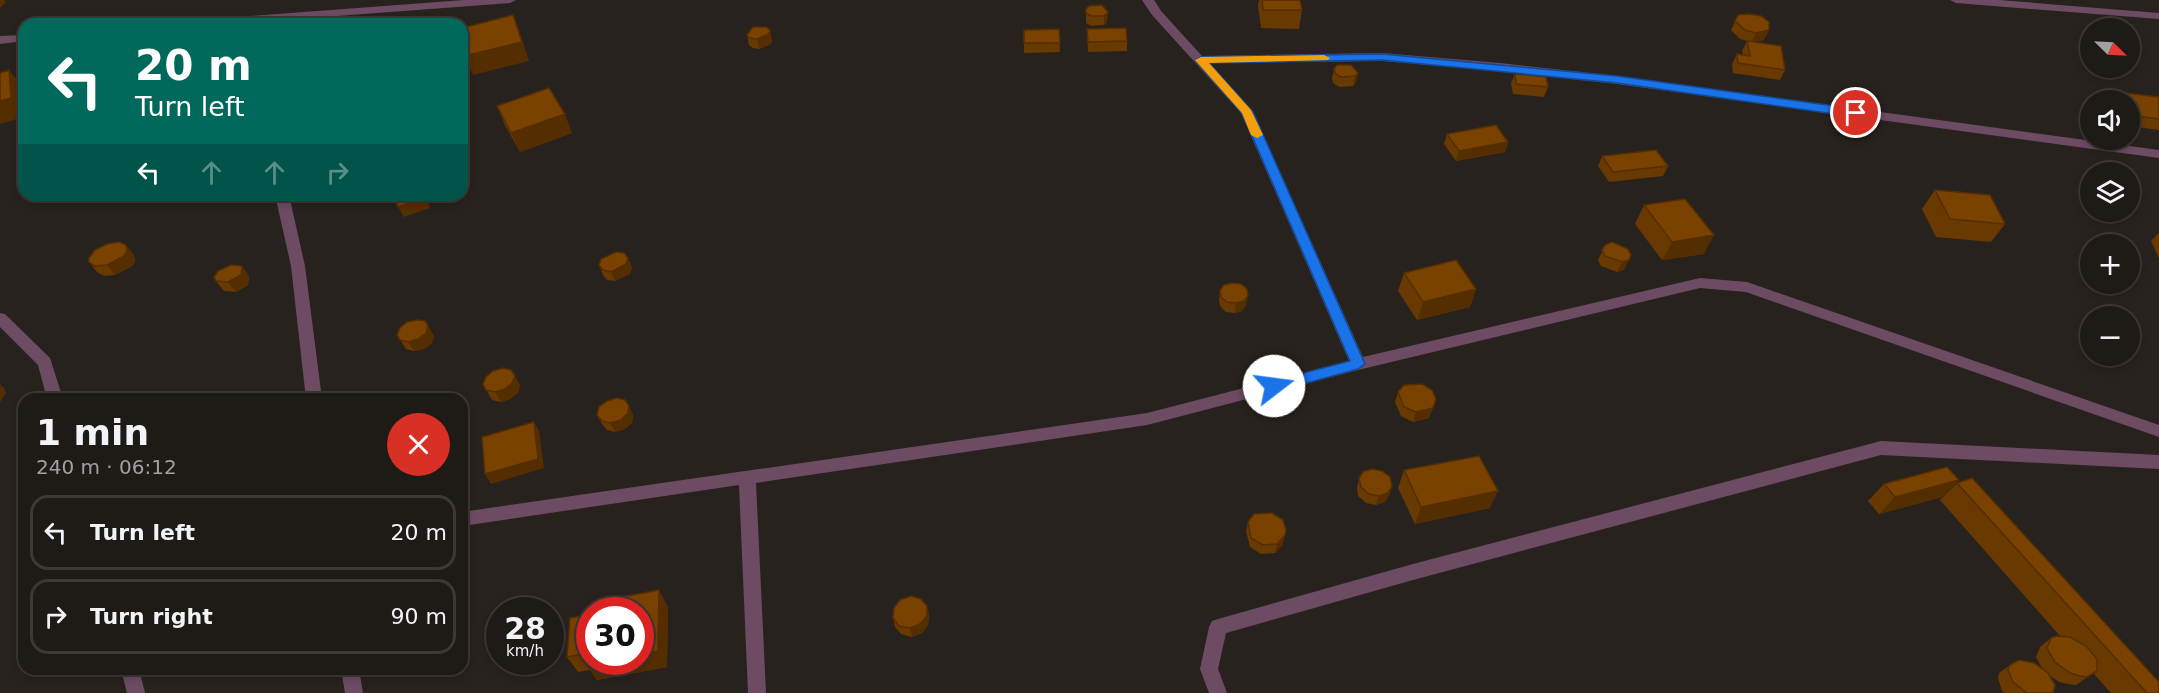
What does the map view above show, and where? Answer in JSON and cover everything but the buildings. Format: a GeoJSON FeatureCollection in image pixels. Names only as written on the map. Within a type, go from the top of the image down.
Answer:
{"type":"FeatureCollection","features":[{"type":"Feature","properties":{"kind":"street"},"geometry":{"type":"LineString","coordinates":[[289,18],[510,0]]}},
{"type":"Feature","properties":{"kind":"street"},"geometry":{"type":"LineString","coordinates":[[1148,0],[1156,13],[1247,112],[1358,364]]}},
{"type":"Feature","properties":{"kind":"street"},"geometry":{"type":"LineString","coordinates":[[1956,0],[2159,16]]}},
{"type":"Feature","properties":{"kind":"street"},"geometry":{"type":"LineString","coordinates":[[0,40],[18,38]]}},
{"type":"Feature","properties":{"kind":"street"},"geometry":{"type":"LineString","coordinates":[[1201,60],[1382,57],[1500,67],[1617,80],[2159,154]]}},
{"type":"Feature","properties":{"kind":"street"},"geometry":{"type":"LineString","coordinates":[[283,201],[298,266],[313,393]]}},
{"type":"Feature","properties":{"kind":"street"},"geometry":{"type":"LineString","coordinates":[[468,518],[1147,419],[1358,364],[1700,283],[1747,287],[2159,431]]}},
{"type":"Feature","properties":{"kind":"street"},"geometry":{"type":"LineString","coordinates":[[0,318],[45,362],[53,393]]}},
{"type":"Feature","properties":{"kind":"street"},"geometry":{"type":"LineString","coordinates":[[1218,693],[1209,669],[1218,627],[1425,569],[1881,448],[2159,462]]}},
{"type":"Feature","properties":{"kind":"street"},"geometry":{"type":"LineString","coordinates":[[747,477],[757,693]]}},
{"type":"Feature","properties":{"kind":"street"},"geometry":{"type":"LineString","coordinates":[[132,675],[136,693]]}},
{"type":"Feature","properties":{"kind":"street"},"geometry":{"type":"LineString","coordinates":[[351,675],[354,693]]}},
{"type":"Feature","properties":{"kind":"slow traffic"},"geometry":{"type":"LineString","coordinates":[[1257,135],[1247,112],[1201,60],[1324,58]]}},
{"type":"Feature","properties":{"kind":"route"},"geometry":{"type":"LineString","coordinates":[[1274,386],[1358,364],[1247,112],[1201,60],[1382,57],[1617,80],[1856,113]]}}]}
